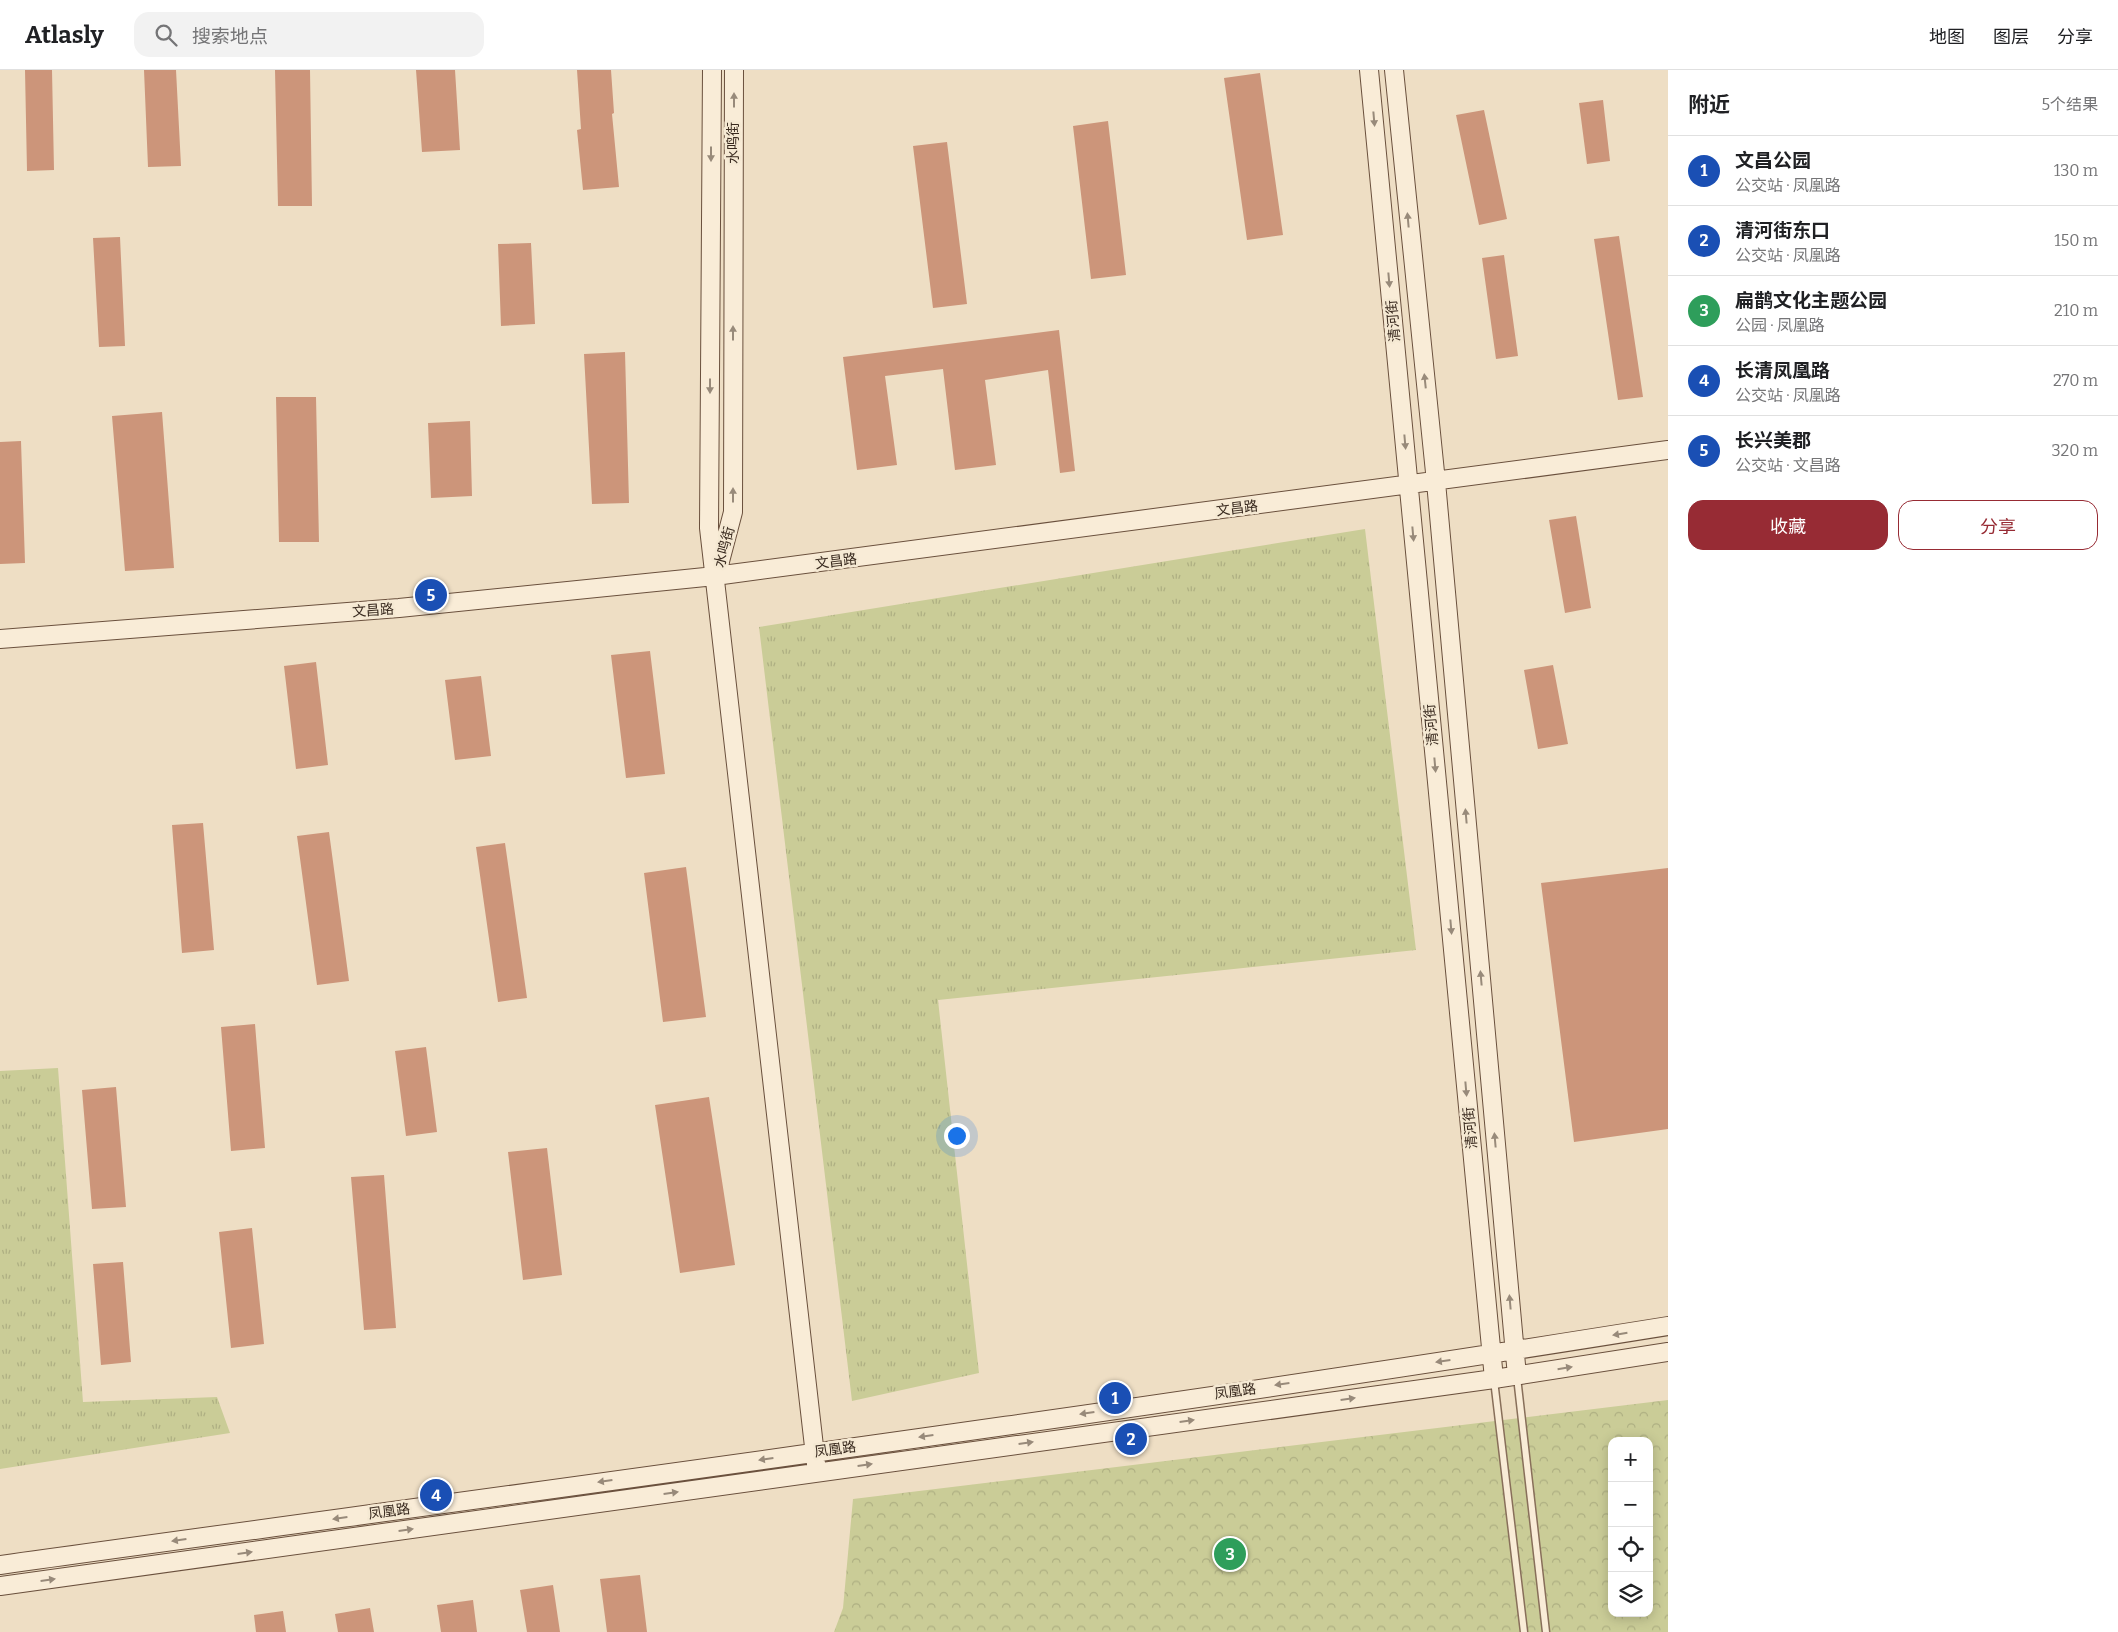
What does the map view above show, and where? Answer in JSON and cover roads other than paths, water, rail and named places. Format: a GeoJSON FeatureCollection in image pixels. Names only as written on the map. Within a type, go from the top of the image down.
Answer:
{"type":"FeatureCollection","features":[{"type":"Feature","properties":{"kind":"main road","name":"水鸣街"},"geometry":{"type":"LineString","coordinates":[[712,70],[709,528],[716,576]]}},
{"type":"Feature","properties":{"kind":"main road","name":"水鸣街"},"geometry":{"type":"LineString","coordinates":[[716,576],[733,512],[734,70]]}},
{"type":"Feature","properties":{"kind":"main road","name":"清河街"},"geometry":{"type":"LineString","coordinates":[[1369,70],[1494,1379]]}},
{"type":"Feature","properties":{"kind":"main road","name":"清河街"},"geometry":{"type":"LineString","coordinates":[[1394,70],[1436,482],[1517,1376]]}},
{"type":"Feature","properties":{"kind":"main road","name":"文昌路"},"geometry":{"type":"LineString","coordinates":[[0,639],[399,608],[716,576],[1409,486],[1668,450]]}},
{"type":"Feature","properties":{"kind":"main road"},"geometry":{"type":"LineString","coordinates":[[716,576],[816,1472]]}},
{"type":"Feature","properties":{"kind":"main road","name":"凤凰路"},"geometry":{"type":"LineString","coordinates":[[0,1564],[814,1452],[1491,1354],[1668,1326]]}},
{"type":"Feature","properties":{"kind":"main road","name":"凤凰路"},"geometry":{"type":"LineString","coordinates":[[0,1586],[1517,1376],[1668,1352]]}},
{"type":"Feature","properties":{"kind":"lane"},"geometry":{"type":"LineString","coordinates":[[1517,1376],[1546,1632]]}},
{"type":"Feature","properties":{"kind":"lane"},"geometry":{"type":"LineString","coordinates":[[1494,1379],[1524,1632]]}},
{"type":"Feature","properties":{"kind":"place","name":"长兴美郡"},"geometry":{"type":"Point","coordinates":[431,595]}},
{"type":"Feature","properties":{"kind":"place","name":"文昌公园"},"geometry":{"type":"Point","coordinates":[1115,1398]}},
{"type":"Feature","properties":{"kind":"place","name":"清河街东口"},"geometry":{"type":"Point","coordinates":[1131,1439]}},
{"type":"Feature","properties":{"kind":"place","name":"长清凤凰路"},"geometry":{"type":"Point","coordinates":[436,1495]}},
{"type":"Feature","properties":{"kind":"place","name":"扁鹊文化主题公园"},"geometry":{"type":"Point","coordinates":[1230,1554]}}]}
